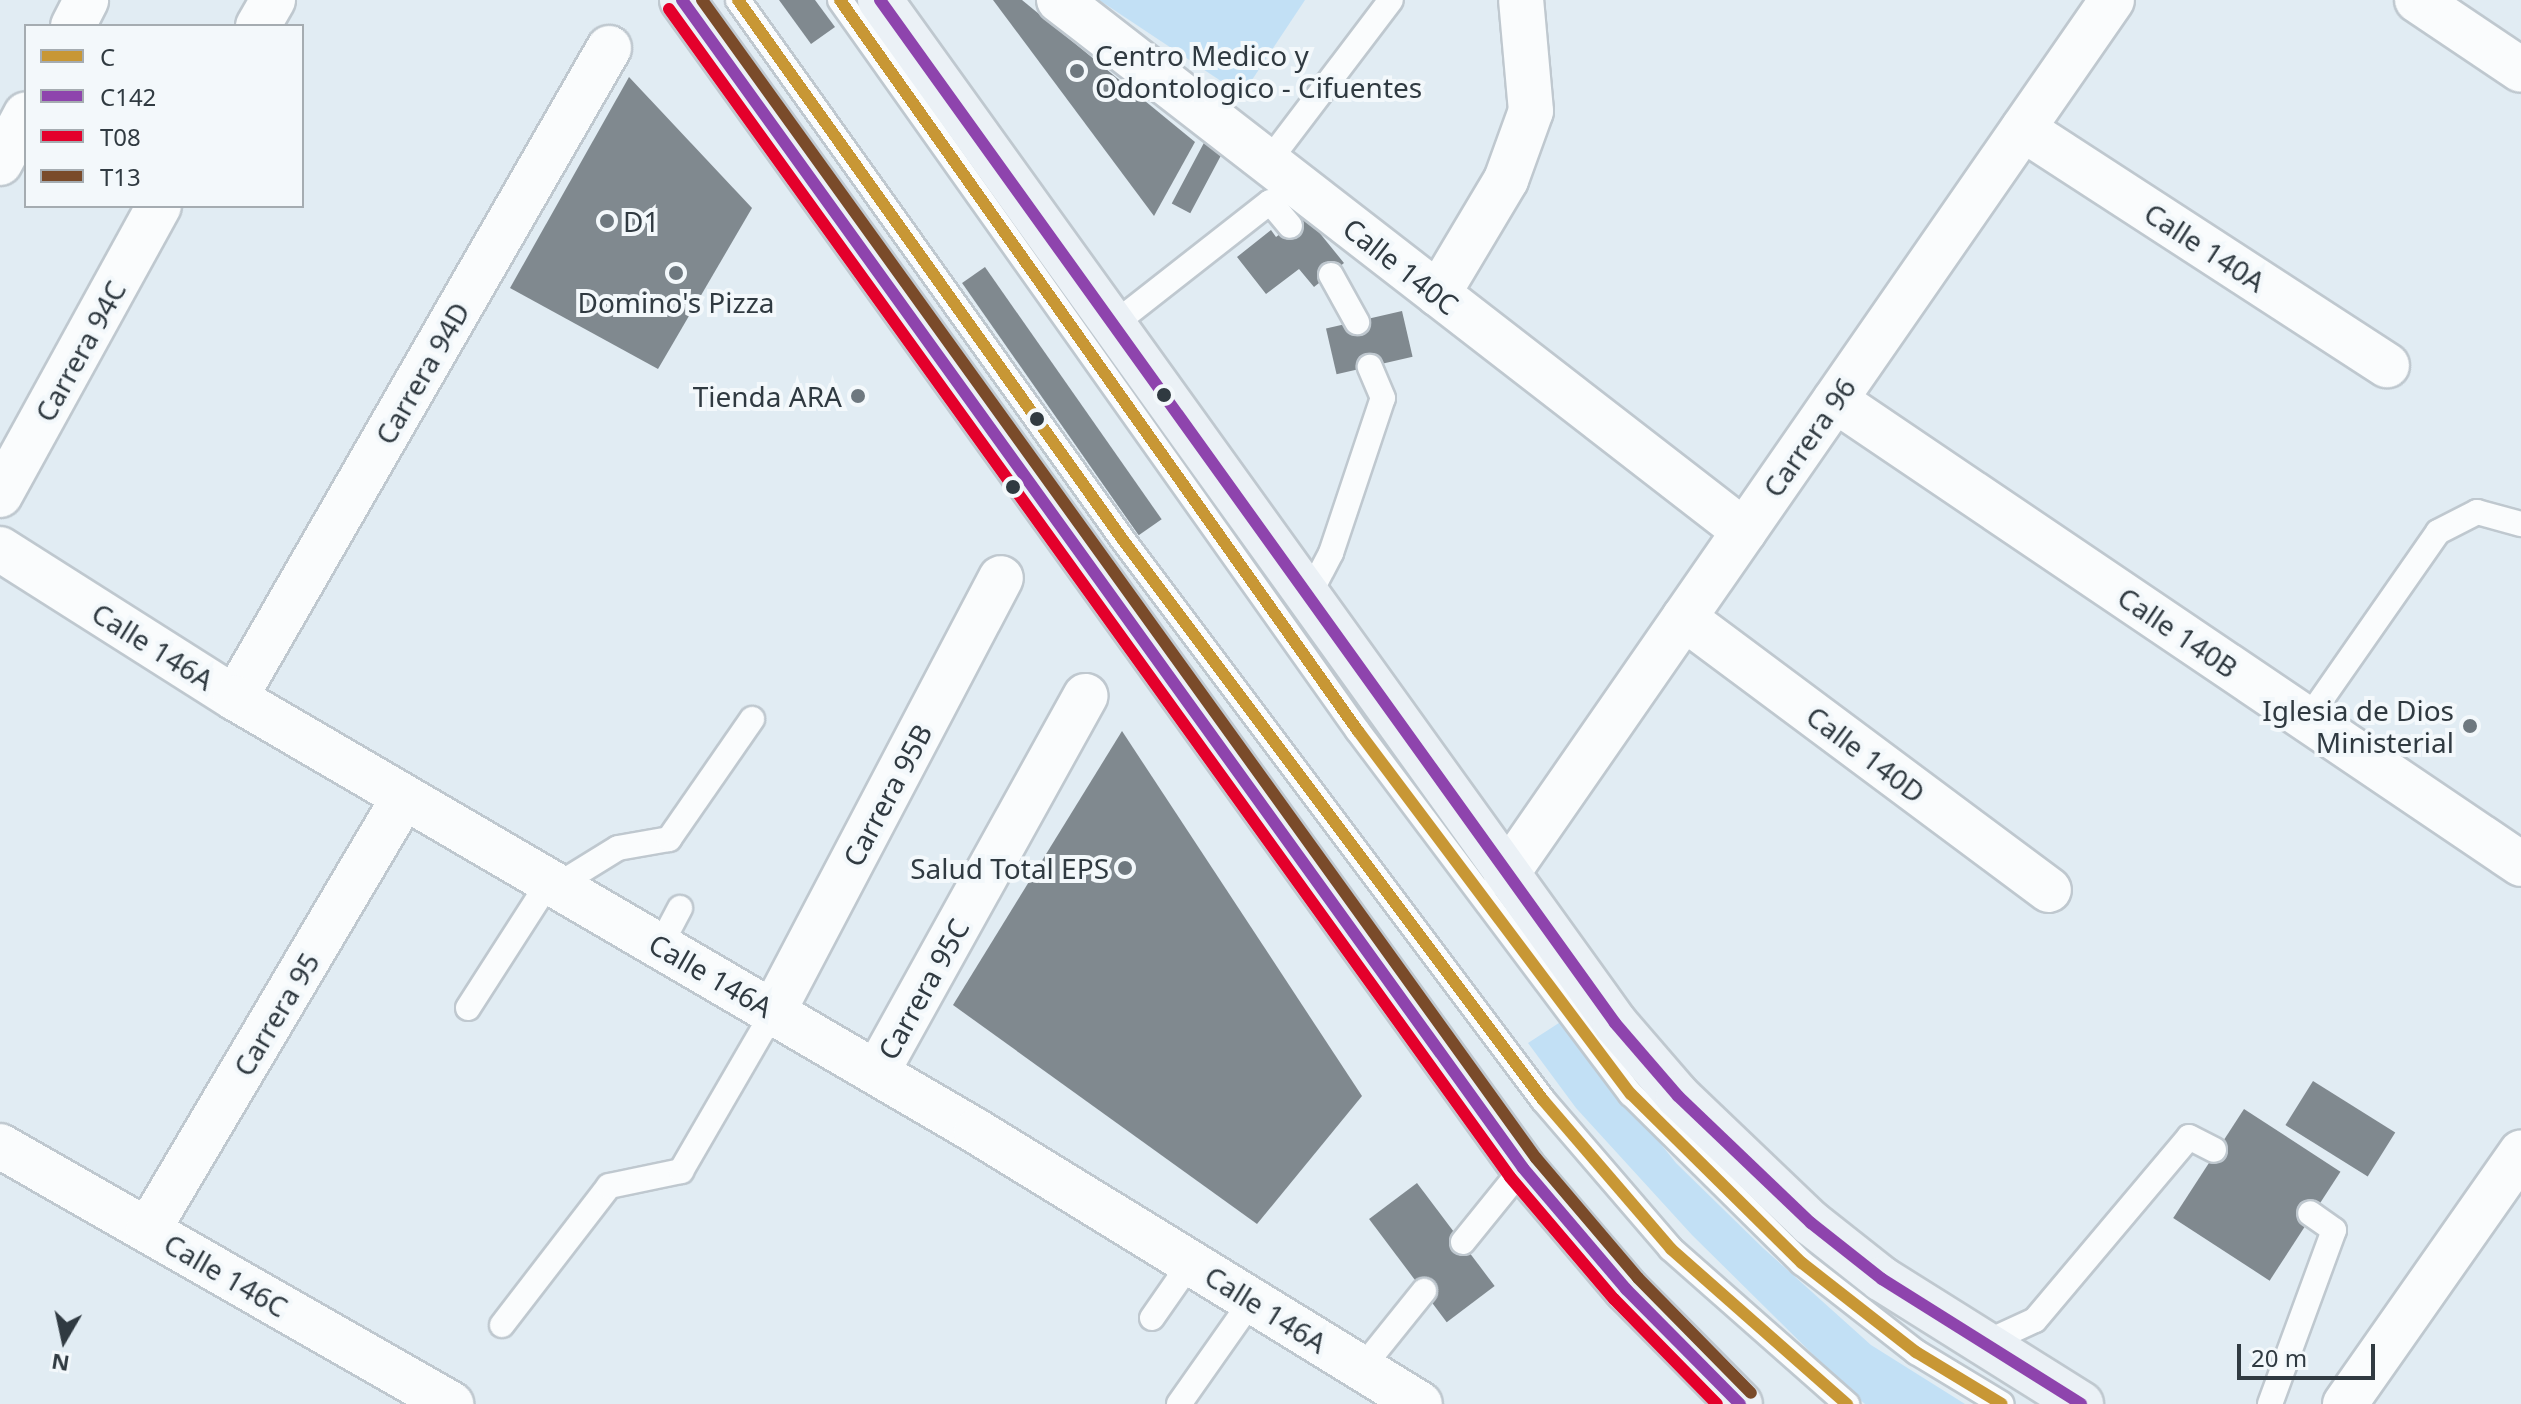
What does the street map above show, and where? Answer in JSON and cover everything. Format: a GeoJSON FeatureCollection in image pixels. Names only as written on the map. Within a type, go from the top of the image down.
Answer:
{"type":"FeatureCollection","features":[{"type":"Feature","properties":{"kind":"main road"},"geometry":{"type":"LineString","coordinates":[[682,0],[1523,1168],[1626,1289],[1728,1399]]}},
{"type":"Feature","properties":{"kind":"main road"},"geometry":{"type":"LineString","coordinates":[[880,0],[1615,1023],[1749,1169],[1882,1279],[2081,1404]]}},
{"type":"Feature","properties":{"kind":"street"},"geometry":{"type":"LineString","coordinates":[[74,24],[86,0]]}},
{"type":"Feature","properties":{"kind":"street"},"geometry":{"type":"LineString","coordinates":[[259,24],[273,0]]}},
{"type":"Feature","properties":{"kind":"street","name":"Calle 140C"},"geometry":{"type":"LineString","coordinates":[[1059,0],[1744,531]]}},
{"type":"Feature","properties":{"kind":"street","name":"Carrera 96"},"geometry":{"type":"LineString","coordinates":[[1506,875],[2112,0]]}},
{"type":"Feature","properties":{"kind":"street"},"geometry":{"type":"LineString","coordinates":[[2417,0],[2521,70]]}},
{"type":"Feature","properties":{"kind":"street"},"geometry":{"type":"LineString","coordinates":[[1438,294],[1506,180],[1531,111],[1531,62],[1517,1]]}},
{"type":"Feature","properties":{"kind":"street","name":"Carrera 94D"},"geometry":{"type":"LineString","coordinates":[[235,698],[609,48]]}},
{"type":"Feature","properties":{"kind":"street"},"geometry":{"type":"LineString","coordinates":[[0,163],[24,118]]}},
{"type":"Feature","properties":{"kind":"street","name":"Calle 140A"},"geometry":{"type":"LineString","coordinates":[[2023,129],[2387,365]]}},
{"type":"Feature","properties":{"kind":"street","name":"Carrera 94C"},"geometry":{"type":"LineString","coordinates":[[0,495],[158,208]]}},
{"type":"Feature","properties":{"kind":"street","name":"Calle 140B"},"geometry":{"type":"LineString","coordinates":[[1835,400],[2521,864]]}},
{"type":"Feature","properties":{"kind":"street","name":"Calle 146A"},"geometry":{"type":"LineString","coordinates":[[0,549],[235,698],[877,1072],[1420,1404]]}},
{"type":"Feature","properties":{"kind":"street","name":"Carrera 95B"},"geometry":{"type":"LineString","coordinates":[[773,1012],[1001,578]]}},
{"type":"Feature","properties":{"kind":"street","name":"Calle 140D"},"geometry":{"type":"LineString","coordinates":[[1684,618],[2049,890]]}},
{"type":"Feature","properties":{"kind":"street","name":"Carrera 95C"},"geometry":{"type":"LineString","coordinates":[[877,1072],[1085,696]]}},
{"type":"Feature","properties":{"kind":"street","name":"Carrera 95"},"geometry":{"type":"LineString","coordinates":[[148,1230],[404,797]]}},
{"type":"Feature","properties":{"kind":"street","name":"Calle 146C"},"geometry":{"type":"LineString","coordinates":[[0,1146],[451,1404]]}},
{"type":"Feature","properties":{"kind":"street"},"geometry":{"type":"LineString","coordinates":[[2345,1404],[2521,1153]]}},
{"type":"Feature","properties":{"kind":"lane"},"geometry":{"type":"LineString","coordinates":[[738,0],[1123,540],[1543,1100],[1671,1249],[1847,1404]]}},
{"type":"Feature","properties":{"kind":"lane"},"geometry":{"type":"LineString","coordinates":[[840,0],[1358,731],[1631,1094],[1813,1272],[1916,1352],[2002,1404]]}},
{"type":"Feature","properties":{"kind":"lane"},"geometry":{"type":"LineString","coordinates":[[1268,162],[1391,0]]}},
{"type":"Feature","properties":{"kind":"lane"},"geometry":{"type":"LineString","coordinates":[[1113,325],[1270,202],[1290,226]]}},
{"type":"Feature","properties":{"kind":"lane"},"geometry":{"type":"LineString","coordinates":[[1331,275],[1357,322]]}},
{"type":"Feature","properties":{"kind":"lane"},"geometry":{"type":"LineString","coordinates":[[1308,597],[1331,553],[1383,398],[1370,367]]}},
{"type":"Feature","properties":{"kind":"lane"},"geometry":{"type":"LineString","coordinates":[[2307,720],[2438,532],[2477,512],[2521,524]]}},
{"type":"Feature","properties":{"kind":"lane"},"geometry":{"type":"LineString","coordinates":[[468,1008],[549,882],[558,885],[618,848],[669,839],[752,719]]}},
{"type":"Feature","properties":{"kind":"lane"},"geometry":{"type":"LineString","coordinates":[[660,946],[680,908]]}},
{"type":"Feature","properties":{"kind":"lane"},"geometry":{"type":"LineString","coordinates":[[502,1325],[609,1186],[681,1171],[773,1012]]}},
{"type":"Feature","properties":{"kind":"lane"},"geometry":{"type":"LineString","coordinates":[[1983,1344],[2035,1320],[2189,1137],[2214,1150]]}},
{"type":"Feature","properties":{"kind":"lane"},"geometry":{"type":"LineString","coordinates":[[1463,1242],[1523,1168]]}},
{"type":"Feature","properties":{"kind":"lane"},"geometry":{"type":"LineString","coordinates":[[2270,1404],[2334,1230],[2310,1213]]}},
{"type":"Feature","properties":{"kind":"lane"},"geometry":{"type":"LineString","coordinates":[[1152,1318],[1191,1262]]}},
{"type":"Feature","properties":{"kind":"lane"},"geometry":{"type":"LineString","coordinates":[[1362,1368],[1424,1291]]}},
{"type":"Feature","properties":{"kind":"lane"},"geometry":{"type":"LineString","coordinates":[[1179,1404],[1252,1300]]}},
{"type":"Feature","properties":{"kind":"shaded area"},"geometry":{"type":"Polygon","coordinates":[[[1099,0],[1305,0],[1242,95],[1099,0]]]}},
{"type":"Feature","properties":{"kind":"shaded area"},"geometry":{"type":"Polygon","coordinates":[[[1562,1021],[1676,1163],[1763,1248],[1871,1345],[1965,1404],[1865,1404],[1854,1395],[1692,1235],[1576,1108],[1528,1043],[1562,1021]]]}},
{"type":"Feature","properties":{"kind":"building"},"geometry":{"type":"Polygon","coordinates":[[[779,0],[815,0],[835,27],[811,44],[779,0]]]}},
{"type":"Feature","properties":{"kind":"building","name":"Centro Medico y Odontologico - Cifuentes"},"geometry":{"type":"Polygon","coordinates":[[[993,0],[1022,0],[1195,142],[1154,216],[993,0]]]}},
{"type":"Feature","properties":{"kind":"building","name":"D1"},"geometry":{"type":"Polygon","coordinates":[[[629,77],[752,208],[658,369],[510,288],[629,77]]]}},
{"type":"Feature","properties":{"kind":"building"},"geometry":{"type":"Polygon","coordinates":[[[1206,139],[1225,149],[1190,213],[1172,203],[1206,139]]]}},
{"type":"Feature","properties":{"kind":"building"},"geometry":{"type":"Polygon","coordinates":[[[1305,215],[1344,263],[1314,287],[1299,269],[1266,294],[1237,257],[1271,230],[1276,237],[1305,215]]]}},
{"type":"Feature","properties":{"kind":"building"},"geometry":{"type":"Polygon","coordinates":[[[985,267],[1162,519],[1139,535],[962,283],[985,267]]]}},
{"type":"Feature","properties":{"kind":"building"},"geometry":{"type":"Polygon","coordinates":[[[1402,311],[1413,357],[1337,374],[1326,329],[1402,311]]]}},
{"type":"Feature","properties":{"kind":"building","name":"Salud Total EPS"},"geometry":{"type":"Polygon","coordinates":[[[1122,731],[1362,1096],[1257,1224],[953,1005],[1122,731]]]}},
{"type":"Feature","properties":{"kind":"building"},"geometry":{"type":"Polygon","coordinates":[[[2313,1081],[2395,1132],[2368,1177],[2285,1125],[2313,1081]]]}},
{"type":"Feature","properties":{"kind":"building"},"geometry":{"type":"Polygon","coordinates":[[[2244,1109],[2340,1172],[2270,1281],[2173,1218],[2244,1109]]]}},
{"type":"Feature","properties":{"kind":"building"},"geometry":{"type":"Polygon","coordinates":[[[1417,1183],[1495,1286],[1447,1322],[1369,1219],[1417,1183]]]}},
{"type":"Feature","properties":{"kind":"transit line","name":"C142"},"geometry":{"type":"LineString","coordinates":[[682,0],[1523,1168],[1626,1289],[1740,1404]]}},
{"type":"Feature","properties":{"kind":"transit line","name":"T13"},"geometry":{"type":"LineString","coordinates":[[702,0],[1536,1158],[1638,1278],[1751,1393]]}},
{"type":"Feature","properties":{"kind":"transit line","name":"C"},"geometry":{"type":"LineString","coordinates":[[738,0],[1123,540],[1543,1100],[1671,1249],[1847,1404]]}},
{"type":"Feature","properties":{"kind":"transit line","name":"C"},"geometry":{"type":"LineString","coordinates":[[840,0],[1358,731],[1631,1094],[1802,1263],[1916,1352],[2002,1404]]}},
{"type":"Feature","properties":{"kind":"transit line","name":"C142"},"geometry":{"type":"LineString","coordinates":[[880,0],[1615,1023],[1678,1096],[1811,1223],[1882,1279],[2081,1404]]}},
{"type":"Feature","properties":{"kind":"transit line","name":"T08"},"geometry":{"type":"LineString","coordinates":[[669,9],[1510,1177],[1614,1299],[1717,1404]]}},
{"type":"Feature","properties":{"kind":"place","name":"Centro Medico y Odontologico - Cifuentes"},"geometry":{"type":"Point","coordinates":[1077,71]}},
{"type":"Feature","properties":{"kind":"place","name":"D1"},"geometry":{"type":"Point","coordinates":[607,221]}},
{"type":"Feature","properties":{"kind":"place","name":"Domino's Pizza"},"geometry":{"type":"Point","coordinates":[676,273]}},
{"type":"Feature","properties":{"kind":"place","name":"Tienda ARA"},"geometry":{"type":"Point","coordinates":[858,396]}},
{"type":"Feature","properties":{"kind":"place","name":"Iglesia de Dios Ministerial"},"geometry":{"type":"Point","coordinates":[2470,726]}},
{"type":"Feature","properties":{"kind":"place","name":"Salud Total EPS"},"geometry":{"type":"Point","coordinates":[1125,868]}}]}
